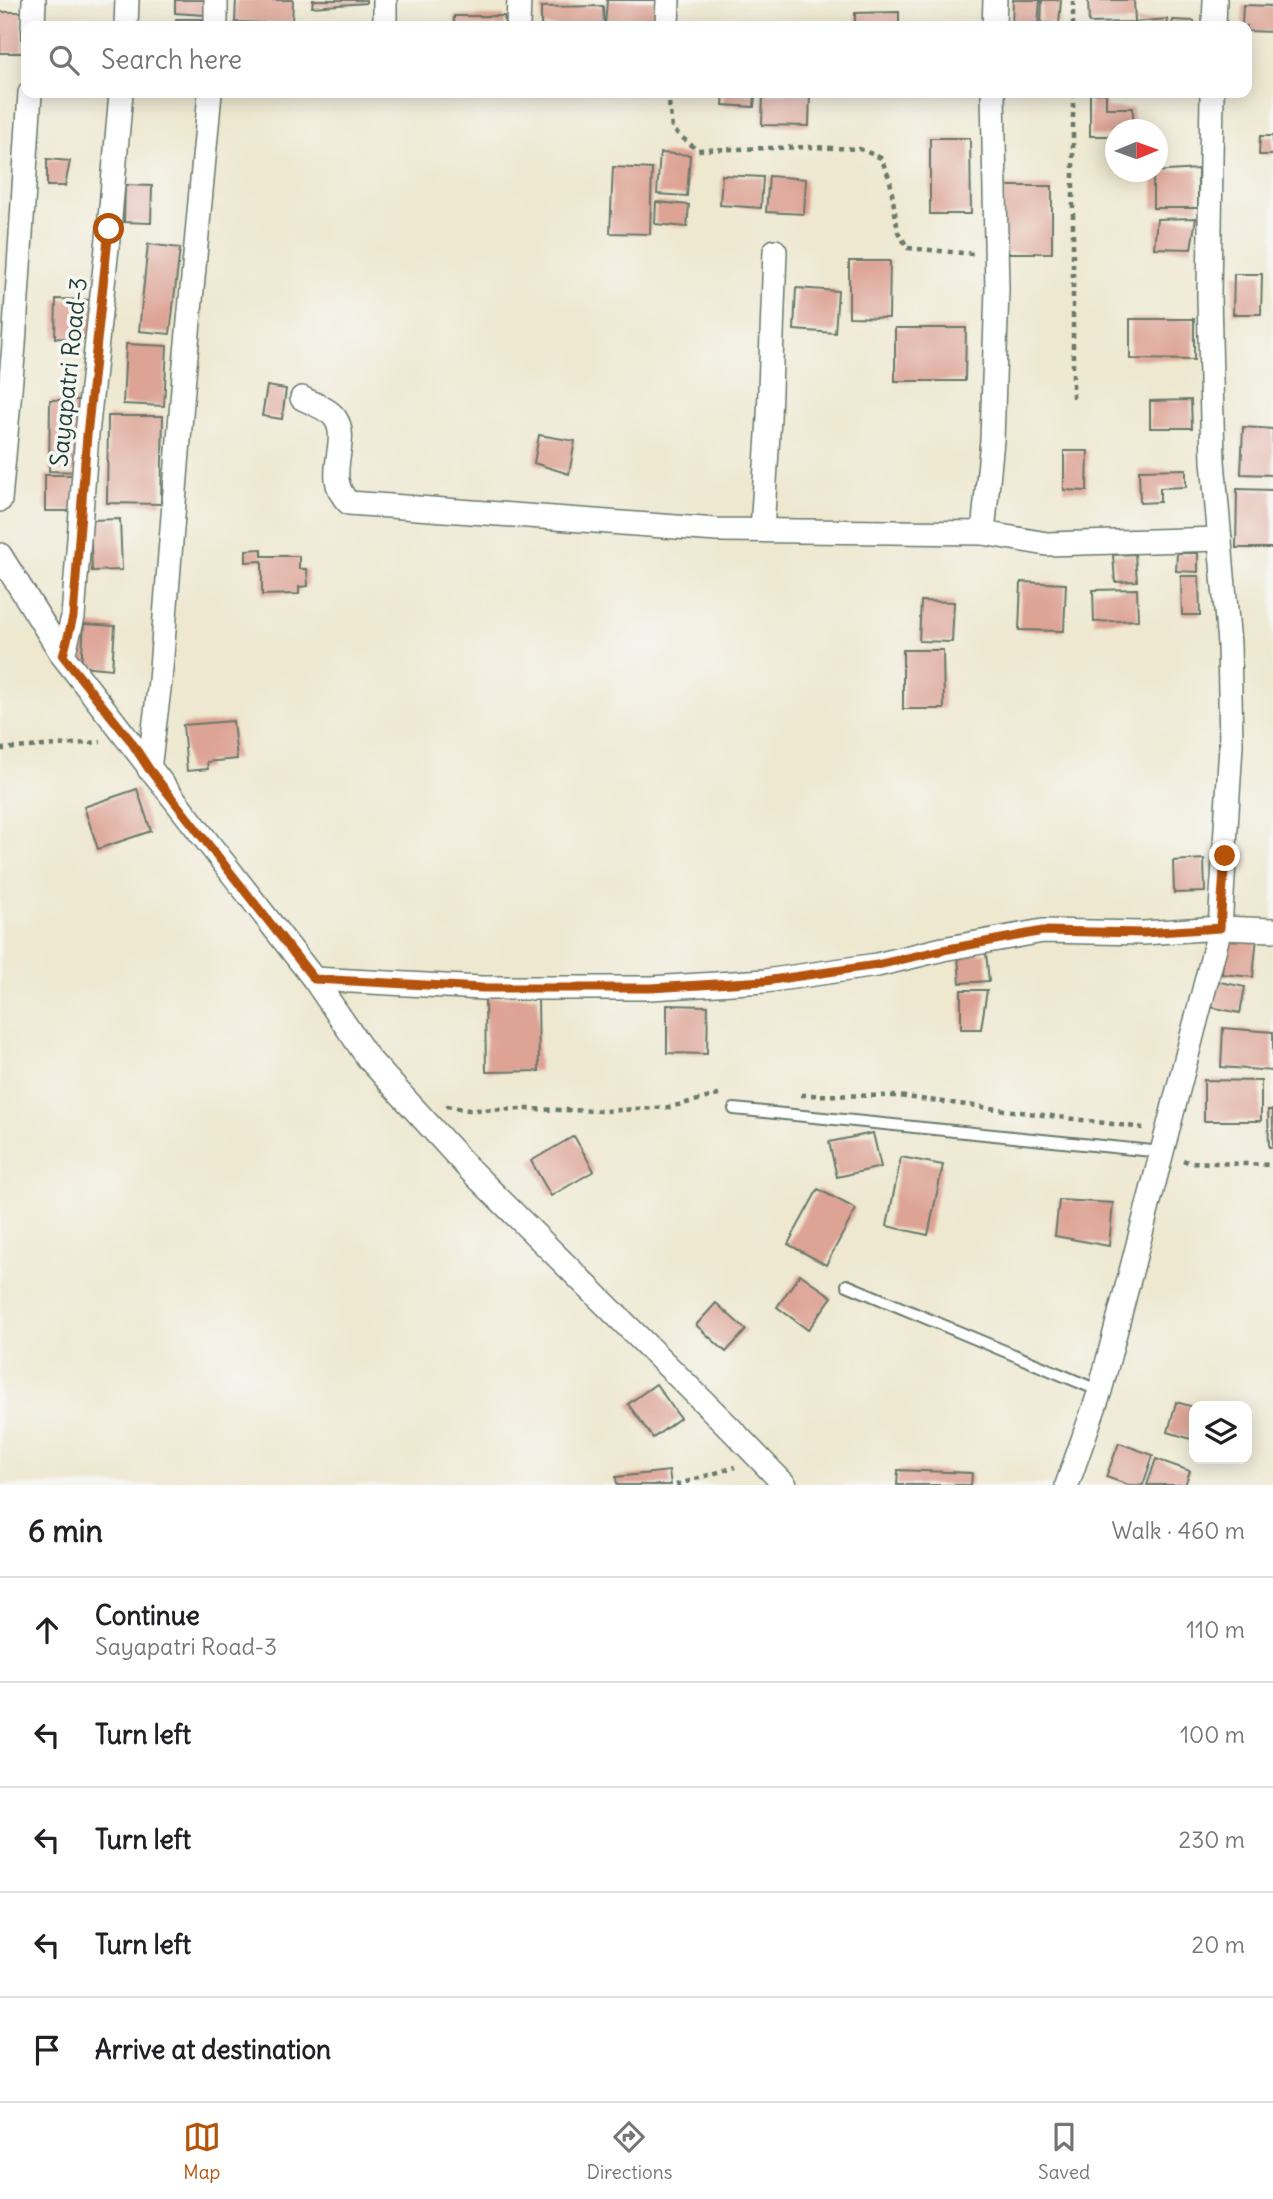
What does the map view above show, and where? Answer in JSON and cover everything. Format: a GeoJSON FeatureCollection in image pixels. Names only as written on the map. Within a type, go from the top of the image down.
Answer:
{"type":"FeatureCollection","features":[{"type":"Feature","properties":{"kind":"street"},"geometry":{"type":"LineString","coordinates":[[33,21],[34,0]]}},
{"type":"Feature","properties":{"kind":"street"},"geometry":{"type":"LineString","coordinates":[[126,21],[127,0]]}},
{"type":"Feature","properties":{"kind":"street"},"geometry":{"type":"LineString","coordinates":[[216,0],[216,21]]}},
{"type":"Feature","properties":{"kind":"street"},"geometry":{"type":"LineString","coordinates":[[385,0],[385,21]]}},
{"type":"Feature","properties":{"kind":"street"},"geometry":{"type":"LineString","coordinates":[[517,21],[519,0]]}},
{"type":"Feature","properties":{"kind":"street"},"geometry":{"type":"LineString","coordinates":[[667,21],[668,0]]}},
{"type":"Feature","properties":{"kind":"street"},"geometry":{"type":"LineString","coordinates":[[994,21],[995,0]]}},
{"type":"Feature","properties":{"kind":"street"},"geometry":{"type":"LineString","coordinates":[[1214,0],[1214,21]]}},
{"type":"Feature","properties":{"kind":"street"},"geometry":{"type":"LineString","coordinates":[[0,500],[14,345],[30,98]]}},
{"type":"Feature","properties":{"kind":"street","name":"Sayapatri Road-3"},"geometry":{"type":"LineString","coordinates":[[63,656],[73,617],[87,435],[121,98]]}},
{"type":"Feature","properties":{"kind":"street"},"geometry":{"type":"LineString","coordinates":[[149,769],[160,681],[183,388],[211,98]]}},
{"type":"Feature","properties":{"kind":"street"},"geometry":{"type":"LineString","coordinates":[[983,533],[992,440],[997,289],[993,98]]}},
{"type":"Feature","properties":{"kind":"street"},"geometry":{"type":"LineString","coordinates":[[1067,1485],[1100,1391],[1220,928],[1231,745],[1230,644],[1213,461],[1209,296],[1212,98]]}},
{"type":"Feature","properties":{"kind":"street"},"geometry":{"type":"LineString","coordinates":[[762,530],[775,251]]}},
{"type":"Feature","properties":{"kind":"street"},"geometry":{"type":"LineString","coordinates":[[302,398],[335,417],[340,429],[337,479],[339,493],[349,503],[717,530],[983,533],[1047,544],[1220,539]]}},
{"type":"Feature","properties":{"kind":"street"},"geometry":{"type":"LineString","coordinates":[[0,555],[63,656],[314,979],[368,1058],[468,1168],[785,1485]]}},
{"type":"Feature","properties":{"kind":"street"},"geometry":{"type":"LineString","coordinates":[[314,979],[482,988],[663,987],[765,981],[877,965],[1043,931],[1143,933],[1220,928],[1273,930]]}},
{"type":"Feature","properties":{"kind":"lane"},"geometry":{"type":"LineString","coordinates":[[734,1109],[1165,1142]]}},
{"type":"Feature","properties":{"kind":"lane"},"geometry":{"type":"LineString","coordinates":[[847,1286],[1100,1391]]}},
{"type":"Feature","properties":{"kind":"path"},"geometry":{"type":"LineString","coordinates":[[1073,0],[1073,21]]}},
{"type":"Feature","properties":{"kind":"path"},"geometry":{"type":"LineString","coordinates":[[669,98],[672,129],[697,149],[860,149],[881,158],[890,180],[898,232],[908,248],[995,255]]}},
{"type":"Feature","properties":{"kind":"path"},"geometry":{"type":"LineString","coordinates":[[1073,98],[1073,400]]}},
{"type":"Feature","properties":{"kind":"path"},"geometry":{"type":"LineString","coordinates":[[0,749],[130,740]]}},
{"type":"Feature","properties":{"kind":"path"},"geometry":{"type":"LineString","coordinates":[[407,1098],[469,1110],[604,1111],[670,1107],[722,1094]]}},
{"type":"Feature","properties":{"kind":"path"},"geometry":{"type":"LineString","coordinates":[[790,1095],[898,1096],[1165,1142],[1188,1162],[1273,1166]]}},
{"type":"Feature","properties":{"kind":"path"},"geometry":{"type":"LineString","coordinates":[[676,1485],[761,1459]]}},
{"type":"Feature","properties":{"kind":"building"},"geometry":{"type":"Polygon","coordinates":[[[175,0],[205,0],[204,15],[175,13],[175,0]]]}},
{"type":"Feature","properties":{"kind":"building"},"geometry":{"type":"Polygon","coordinates":[[[236,0],[293,0],[292,21],[235,21],[236,0]]]}},
{"type":"Feature","properties":{"kind":"building"},"geometry":{"type":"Polygon","coordinates":[[[313,0],[366,0],[366,3],[312,7],[313,0]]]}},
{"type":"Feature","properties":{"kind":"building"},"geometry":{"type":"Polygon","coordinates":[[[607,0],[658,0],[656,21],[605,21],[607,0]]]}},
{"type":"Feature","properties":{"kind":"building"},"geometry":{"type":"Polygon","coordinates":[[[1013,0],[1040,0],[1038,21],[1012,21],[1013,0]]]}},
{"type":"Feature","properties":{"kind":"building"},"geometry":{"type":"Polygon","coordinates":[[[1042,0],[1061,0],[1059,21],[1041,21],[1042,0]]]}},
{"type":"Feature","properties":{"kind":"building"},"geometry":{"type":"Polygon","coordinates":[[[1088,0],[1134,0],[1135,21],[1089,21],[1088,0]]]}},
{"type":"Feature","properties":{"kind":"building"},"geometry":{"type":"Polygon","coordinates":[[[1243,5],[1273,6],[1273,32],[1252,31],[1252,21],[1242,21],[1243,5]]]}},
{"type":"Feature","properties":{"kind":"building"},"geometry":{"type":"Polygon","coordinates":[[[603,6],[604,21],[541,21],[541,7],[603,6]]]}},
{"type":"Feature","properties":{"kind":"building"},"geometry":{"type":"Polygon","coordinates":[[[0,12],[22,12],[21,53],[0,53],[0,12]]]}},
{"type":"Feature","properties":{"kind":"building"},"geometry":{"type":"Polygon","coordinates":[[[899,12],[899,21],[855,21],[855,13],[899,12]]]}},
{"type":"Feature","properties":{"kind":"building"},"geometry":{"type":"Polygon","coordinates":[[[454,16],[504,16],[504,21],[454,21],[454,16]]]}},
{"type":"Feature","properties":{"kind":"building"},"geometry":{"type":"Polygon","coordinates":[[[176,19],[202,19],[202,21],[176,19]]]}},
{"type":"Feature","properties":{"kind":"building"},"geometry":{"type":"Polygon","coordinates":[[[724,98],[755,98],[754,107],[723,105],[724,98]]]}},
{"type":"Feature","properties":{"kind":"building"},"geometry":{"type":"Polygon","coordinates":[[[763,98],[810,98],[809,126],[762,125],[763,98]]]}},
{"type":"Feature","properties":{"kind":"building"},"geometry":{"type":"Polygon","coordinates":[[[1090,98],[1106,98],[1106,108],[1133,108],[1133,119],[1105,119],[1105,136],[1090,136],[1090,98]]]}},
{"type":"Feature","properties":{"kind":"building"},"geometry":{"type":"Polygon","coordinates":[[[1260,136],[1273,136],[1273,155],[1259,155],[1260,136]]]}},
{"type":"Feature","properties":{"kind":"building"},"geometry":{"type":"Polygon","coordinates":[[[930,138],[970,138],[971,214],[930,214],[930,138]]]}},
{"type":"Feature","properties":{"kind":"building"},"geometry":{"type":"Polygon","coordinates":[[[660,153],[690,155],[687,196],[657,194],[660,153]]]}},
{"type":"Feature","properties":{"kind":"building"},"geometry":{"type":"Polygon","coordinates":[[[47,159],[70,161],[65,186],[47,186],[47,159]]]}},
{"type":"Feature","properties":{"kind":"building"},"geometry":{"type":"Polygon","coordinates":[[[613,167],[652,169],[650,234],[610,233],[613,167]]]}},
{"type":"Feature","properties":{"kind":"building"},"geometry":{"type":"Polygon","coordinates":[[[1198,169],[1198,208],[1153,208],[1153,182],[1168,182],[1168,171],[1198,169]]]}},
{"type":"Feature","properties":{"kind":"building"},"geometry":{"type":"Polygon","coordinates":[[[722,175],[763,177],[761,208],[720,205],[722,175]]]}},
{"type":"Feature","properties":{"kind":"building"},"geometry":{"type":"Polygon","coordinates":[[[769,176],[806,179],[804,214],[766,212],[769,176]]]}},
{"type":"Feature","properties":{"kind":"building"},"geometry":{"type":"Polygon","coordinates":[[[125,185],[152,186],[151,223],[124,222],[125,185]]]}},
{"type":"Feature","properties":{"kind":"building"},"geometry":{"type":"Polygon","coordinates":[[[1003,186],[1052,186],[1052,253],[1003,253],[1003,186]]]}},
{"type":"Feature","properties":{"kind":"building"},"geometry":{"type":"Polygon","coordinates":[[[656,202],[689,205],[687,227],[655,224],[656,202]]]}},
{"type":"Feature","properties":{"kind":"building"},"geometry":{"type":"Polygon","coordinates":[[[1196,218],[1191,249],[1154,248],[1157,219],[1196,218]]]}},
{"type":"Feature","properties":{"kind":"building"},"geometry":{"type":"Polygon","coordinates":[[[148,244],[180,248],[170,334],[139,331],[148,244]]]}},
{"type":"Feature","properties":{"kind":"building"},"geometry":{"type":"Polygon","coordinates":[[[849,261],[890,261],[889,318],[849,317],[849,261]]]}},
{"type":"Feature","properties":{"kind":"building"},"geometry":{"type":"Polygon","coordinates":[[[1234,274],[1262,274],[1261,314],[1233,314],[1234,274]]]}},
{"type":"Feature","properties":{"kind":"building"},"geometry":{"type":"Polygon","coordinates":[[[796,288],[838,291],[835,333],[794,330],[796,288]]]}},
{"type":"Feature","properties":{"kind":"building"},"geometry":{"type":"Polygon","coordinates":[[[56,299],[95,300],[93,339],[55,338],[56,299]]]}},
{"type":"Feature","properties":{"kind":"building"},"geometry":{"type":"Polygon","coordinates":[[[1130,319],[1194,319],[1194,360],[1130,359],[1130,319]]]}},
{"type":"Feature","properties":{"kind":"building"},"geometry":{"type":"Polygon","coordinates":[[[895,328],[966,328],[965,381],[895,381],[895,328]]]}},
{"type":"Feature","properties":{"kind":"building"},"geometry":{"type":"Polygon","coordinates":[[[126,344],[167,346],[164,406],[123,404],[126,344]]]}},
{"type":"Feature","properties":{"kind":"building"},"geometry":{"type":"Polygon","coordinates":[[[267,386],[286,389],[282,419],[262,416],[267,386]]]}},
{"type":"Feature","properties":{"kind":"building"},"geometry":{"type":"Polygon","coordinates":[[[50,400],[83,400],[82,472],[49,471],[50,400]]]}},
{"type":"Feature","properties":{"kind":"building"},"geometry":{"type":"Polygon","coordinates":[[[1191,400],[1192,428],[1150,428],[1150,401],[1191,400]]]}},
{"type":"Feature","properties":{"kind":"building"},"geometry":{"type":"Polygon","coordinates":[[[108,416],[163,416],[161,504],[107,503],[108,416]]]}},
{"type":"Feature","properties":{"kind":"building"},"geometry":{"type":"Polygon","coordinates":[[[1243,427],[1273,429],[1273,475],[1241,474],[1243,427]]]}},
{"type":"Feature","properties":{"kind":"building"},"geometry":{"type":"Polygon","coordinates":[[[539,435],[575,441],[569,474],[534,463],[539,435]]]}},
{"type":"Feature","properties":{"kind":"building"},"geometry":{"type":"Polygon","coordinates":[[[1064,451],[1088,451],[1087,491],[1064,490],[1064,451]]]}},
{"type":"Feature","properties":{"kind":"building"},"geometry":{"type":"Polygon","coordinates":[[[1186,469],[1186,487],[1160,488],[1160,502],[1140,503],[1139,470],[1186,469]]]}},
{"type":"Feature","properties":{"kind":"building"},"geometry":{"type":"Polygon","coordinates":[[[45,475],[76,475],[75,511],[45,511],[45,475]]]}},
{"type":"Feature","properties":{"kind":"building"},"geometry":{"type":"Polygon","coordinates":[[[1237,489],[1273,490],[1273,548],[1236,548],[1237,489]]]}},
{"type":"Feature","properties":{"kind":"building"},"geometry":{"type":"Polygon","coordinates":[[[120,519],[122,570],[92,571],[90,520],[120,519]]]}},
{"type":"Feature","properties":{"kind":"building"},"geometry":{"type":"Polygon","coordinates":[[[262,549],[262,556],[299,556],[299,569],[307,569],[308,586],[299,587],[299,594],[262,595],[262,561],[246,562],[246,550],[262,549]]]}},
{"type":"Feature","properties":{"kind":"building"},"geometry":{"type":"Polygon","coordinates":[[[1177,553],[1198,553],[1198,572],[1176,571],[1177,553]]]}},
{"type":"Feature","properties":{"kind":"building"},"geometry":{"type":"Polygon","coordinates":[[[1135,554],[1137,581],[1115,582],[1113,555],[1135,554]]]}},
{"type":"Feature","properties":{"kind":"building"},"geometry":{"type":"Polygon","coordinates":[[[1181,576],[1199,576],[1200,615],[1182,615],[1181,576]]]}},
{"type":"Feature","properties":{"kind":"building"},"geometry":{"type":"Polygon","coordinates":[[[1021,582],[1066,584],[1064,631],[1019,630],[1021,582]]]}},
{"type":"Feature","properties":{"kind":"building"},"geometry":{"type":"Polygon","coordinates":[[[1137,589],[1138,620],[1094,622],[1093,590],[1137,589]]]}},
{"type":"Feature","properties":{"kind":"building"},"geometry":{"type":"Polygon","coordinates":[[[921,601],[954,602],[952,642],[919,641],[921,601]]]}},
{"type":"Feature","properties":{"kind":"building"},"geometry":{"type":"Polygon","coordinates":[[[84,624],[115,626],[112,669],[81,666],[84,624]]]}},
{"type":"Feature","properties":{"kind":"building"},"geometry":{"type":"Polygon","coordinates":[[[903,650],[943,650],[944,709],[903,709],[903,650]]]}},
{"type":"Feature","properties":{"kind":"building"},"geometry":{"type":"Polygon","coordinates":[[[233,721],[237,759],[207,762],[208,769],[187,771],[183,725],[233,721]]]}},
{"type":"Feature","properties":{"kind":"building"},"geometry":{"type":"Polygon","coordinates":[[[137,789],[151,831],[98,849],[84,807],[137,789]]]}},
{"type":"Feature","properties":{"kind":"building"},"geometry":{"type":"Polygon","coordinates":[[[1204,859],[1205,892],[1174,893],[1173,861],[1204,859]]]}},
{"type":"Feature","properties":{"kind":"building"},"geometry":{"type":"Polygon","coordinates":[[[1226,934],[1257,937],[1253,977],[1222,974],[1226,934]]]}},
{"type":"Feature","properties":{"kind":"building"},"geometry":{"type":"Polygon","coordinates":[[[986,953],[989,981],[960,983],[958,955],[986,953]]]}},
{"type":"Feature","properties":{"kind":"building"},"geometry":{"type":"Polygon","coordinates":[[[1215,981],[1245,987],[1240,1013],[1210,1007],[1215,981]]]}},
{"type":"Feature","properties":{"kind":"building"},"geometry":{"type":"Polygon","coordinates":[[[961,990],[987,990],[981,1029],[961,1029],[961,990]]]}},
{"type":"Feature","properties":{"kind":"building"},"geometry":{"type":"Polygon","coordinates":[[[538,996],[539,1071],[486,1072],[485,997],[538,996]]]}},
{"type":"Feature","properties":{"kind":"building"},"geometry":{"type":"Polygon","coordinates":[[[667,1005],[708,1006],[707,1054],[667,1053],[667,1005]]]}},
{"type":"Feature","properties":{"kind":"building"},"geometry":{"type":"Polygon","coordinates":[[[1223,1028],[1273,1032],[1273,1071],[1221,1067],[1223,1028]]]}},
{"type":"Feature","properties":{"kind":"building"},"geometry":{"type":"Polygon","coordinates":[[[1204,1080],[1261,1081],[1261,1121],[1204,1121],[1204,1080]]]}},
{"type":"Feature","properties":{"kind":"building"},"geometry":{"type":"Polygon","coordinates":[[[1268,1110],[1273,1110],[1273,1147],[1269,1147],[1268,1110]]]}},
{"type":"Feature","properties":{"kind":"building"},"geometry":{"type":"Polygon","coordinates":[[[873,1133],[881,1167],[837,1177],[829,1142],[873,1133]]]}},
{"type":"Feature","properties":{"kind":"building"},"geometry":{"type":"Polygon","coordinates":[[[574,1136],[594,1171],[551,1196],[531,1161],[574,1136]]]}},
{"type":"Feature","properties":{"kind":"building"},"geometry":{"type":"Polygon","coordinates":[[[901,1157],[943,1165],[928,1235],[887,1226],[901,1157]]]}},
{"type":"Feature","properties":{"kind":"building"},"geometry":{"type":"Polygon","coordinates":[[[818,1189],[856,1209],[826,1265],[788,1244],[818,1189]]]}},
{"type":"Feature","properties":{"kind":"building"},"geometry":{"type":"Polygon","coordinates":[[[1059,1200],[1113,1203],[1109,1246],[1055,1236],[1059,1200]]]}},
{"type":"Feature","properties":{"kind":"building"},"geometry":{"type":"Polygon","coordinates":[[[800,1274],[832,1297],[808,1330],[777,1307],[800,1274]]]}},
{"type":"Feature","properties":{"kind":"building"},"geometry":{"type":"Polygon","coordinates":[[[716,1303],[746,1330],[726,1352],[696,1325],[716,1303]]]}},
{"type":"Feature","properties":{"kind":"building"},"geometry":{"type":"Polygon","coordinates":[[[656,1384],[680,1418],[653,1438],[628,1404],[656,1384]]]}},
{"type":"Feature","properties":{"kind":"building"},"geometry":{"type":"Polygon","coordinates":[[[1176,1402],[1189,1406],[1189,1438],[1168,1432],[1176,1402]]]}},
{"type":"Feature","properties":{"kind":"building"},"geometry":{"type":"Polygon","coordinates":[[[1119,1443],[1153,1455],[1143,1485],[1129,1485],[1106,1477],[1119,1443]]]}},
{"type":"Feature","properties":{"kind":"building"},"geometry":{"type":"Polygon","coordinates":[[[1156,1459],[1190,1471],[1185,1485],[1147,1485],[1156,1459]]]}},
{"type":"Feature","properties":{"kind":"building"},"geometry":{"type":"Polygon","coordinates":[[[898,1470],[972,1473],[971,1485],[897,1485],[898,1470]]]}},
{"type":"Feature","properties":{"kind":"building"},"geometry":{"type":"Polygon","coordinates":[[[669,1471],[671,1485],[617,1485],[616,1477],[669,1471]]]}},
{"type":"Feature","properties":{"kind":"route"},"geometry":{"type":"LineString","coordinates":[[109,229],[87,435],[73,617],[63,656],[314,979],[482,988],[651,988],[765,981],[877,965],[1043,931],[1143,933],[1220,928],[1225,856]]}}]}
